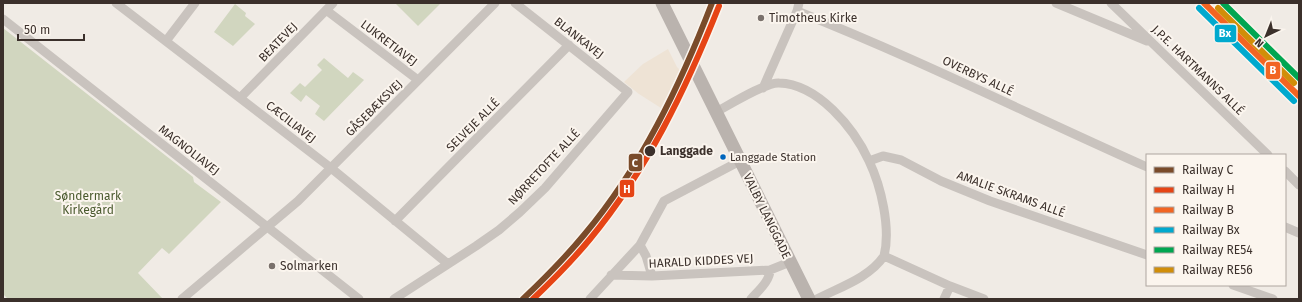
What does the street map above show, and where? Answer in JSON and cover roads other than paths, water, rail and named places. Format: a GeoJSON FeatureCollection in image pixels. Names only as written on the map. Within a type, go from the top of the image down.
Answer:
{"type":"FeatureCollection","features":[{"type":"Feature","properties":{"kind":"street","name":"CÆCILIAVEJ"},"geometry":{"type":"LineString","coordinates":[[116,3],[331,168],[448,264]]}},
{"type":"Feature","properties":{"kind":"street"},"geometry":{"type":"LineString","coordinates":[[166,41],[195,3]]}},
{"type":"Feature","properties":{"kind":"street","name":"GÅSEBÆKSVEJ"},"geometry":{"type":"LineString","coordinates":[[182,299],[298,201],[495,3]]}},
{"type":"Feature","properties":{"kind":"street","name":"BLANKAVEJ"},"geometry":{"type":"LineString","coordinates":[[515,3],[628,92]]}},
{"type":"Feature","properties":{"kind":"street","name":"VALBY LANGGADE"},"geometry":{"type":"LineString","coordinates":[[662,3],[809,299]]}},
{"type":"Feature","properties":{"kind":"street"},"geometry":{"type":"LineString","coordinates":[[1056,3],[1152,43]]}},
{"type":"Feature","properties":{"kind":"street","name":"J.P.E. HARTMANNS ALLÉ"},"geometry":{"type":"LineString","coordinates":[[1111,3],[1267,154]]}},
{"type":"Feature","properties":{"kind":"street","name":"LUKRETIAVEJ"},"geometry":{"type":"LineString","coordinates":[[330,6],[418,80]]}},
{"type":"Feature","properties":{"kind":"street","name":"BEATEVEJ"},"geometry":{"type":"LineString","coordinates":[[240,98],[330,6]]}},
{"type":"Feature","properties":{"kind":"street"},"geometry":{"type":"LineString","coordinates":[[763,88],[798,7]]}},
{"type":"Feature","properties":{"kind":"street","name":"OVERBYS ALLÉ"},"geometry":{"type":"LineString","coordinates":[[798,7],[1146,167]]}},
{"type":"Feature","properties":{"kind":"street","name":"MAGNOLIAVEJ"},"geometry":{"type":"LineString","coordinates":[[3,19],[359,299]]}},
{"type":"Feature","properties":{"kind":"street","name":"SELVEJE ALLÉ"},"geometry":{"type":"LineString","coordinates":[[395,221],[569,45]]}},
{"type":"Feature","properties":{"kind":"street"},"geometry":{"type":"LineString","coordinates":[[716,112],[777,82],[794,84],[819,98],[834,112],[847,126],[869,161],[875,174],[883,204],[886,225],[886,248],[884,256],[878,265],[869,272],[817,299]]}},
{"type":"Feature","properties":{"kind":"street","name":"NØRRETOFTE ALLÉ"},"geometry":{"type":"LineString","coordinates":[[394,299],[493,234],[520,212],[545,188],[628,92]]}},
{"type":"Feature","properties":{"kind":"street","name":"AMALIE SKRAMS ALLÉ"},"geometry":{"type":"LineString","coordinates":[[869,161],[883,156],[901,160],[941,181],[990,201],[1146,255]]}},
{"type":"Feature","properties":{"kind":"street"},"geometry":{"type":"LineString","coordinates":[[590,299],[640,245],[664,201],[740,160]]}},
{"type":"Feature","properties":{"kind":"street"},"geometry":{"type":"LineString","coordinates":[[1286,172],[1299,185]]}},
{"type":"Feature","properties":{"kind":"street"},"geometry":{"type":"LineString","coordinates":[[1286,227],[1299,233]]}},
{"type":"Feature","properties":{"kind":"street"},"geometry":{"type":"LineString","coordinates":[[640,245],[646,256],[652,276]]}},
{"type":"Feature","properties":{"kind":"street"},"geometry":{"type":"LineString","coordinates":[[884,256],[950,286],[984,299]]}},
{"type":"Feature","properties":{"kind":"street","name":"HARALD KIDDES VEJ"},"geometry":{"type":"LineString","coordinates":[[611,275],[652,276],[770,270],[790,262]]}},
{"type":"Feature","properties":{"kind":"street"},"geometry":{"type":"LineString","coordinates":[[751,299],[762,287],[770,274],[770,270]]}},
{"type":"Feature","properties":{"kind":"street"},"geometry":{"type":"LineString","coordinates":[[944,299],[950,286]]}},
{"type":"Feature","properties":{"kind":"street"},"geometry":{"type":"LineString","coordinates":[[1236,286],[1273,299]]}},
{"type":"Feature","properties":{"kind":"rail line","name":"C"},"geometry":{"type":"LineString","coordinates":[[523,299],[577,244],[624,182],[657,125],[687,65],[712,3]]}},
{"type":"Feature","properties":{"kind":"rail line","name":"B"},"geometry":{"type":"LineString","coordinates":[[1204,3],[1299,96]]}},
{"type":"Feature","properties":{"kind":"rail line","name":"RE54"},"geometry":{"type":"LineString","coordinates":[[1223,3],[1299,78]]}},
{"type":"Feature","properties":{"kind":"rail line","name":"H"},"geometry":{"type":"LineString","coordinates":[[533,299],[583,247],[611,213],[630,185],[664,128],[679,98],[719,6]]}},
{"type":"Feature","properties":{"kind":"rail line","name":"Bx"},"geometry":{"type":"LineString","coordinates":[[1199,8],[1294,101]]}},
{"type":"Feature","properties":{"kind":"rail line","name":"RE56"},"geometry":{"type":"LineString","coordinates":[[1218,8],[1294,83]]}},
{"type":"Feature","properties":{"kind":"place","name":"Timotheus Kirke"},"geometry":{"type":"Point","coordinates":[761,18]}},
{"type":"Feature","properties":{"kind":"place","name":"Langgade"},"geometry":{"type":"Point","coordinates":[650,151]}},
{"type":"Feature","properties":{"kind":"place","name":"Langgade Station"},"geometry":{"type":"Point","coordinates":[723,157]}},
{"type":"Feature","properties":{"kind":"place","name":"Solmarken"},"geometry":{"type":"Point","coordinates":[272,266]}},
{"type":"Feature","properties":{"kind":"park label","name":"Søndermark Kirkegård"},"geometry":{"type":"Point","coordinates":[88,203]}}]}
